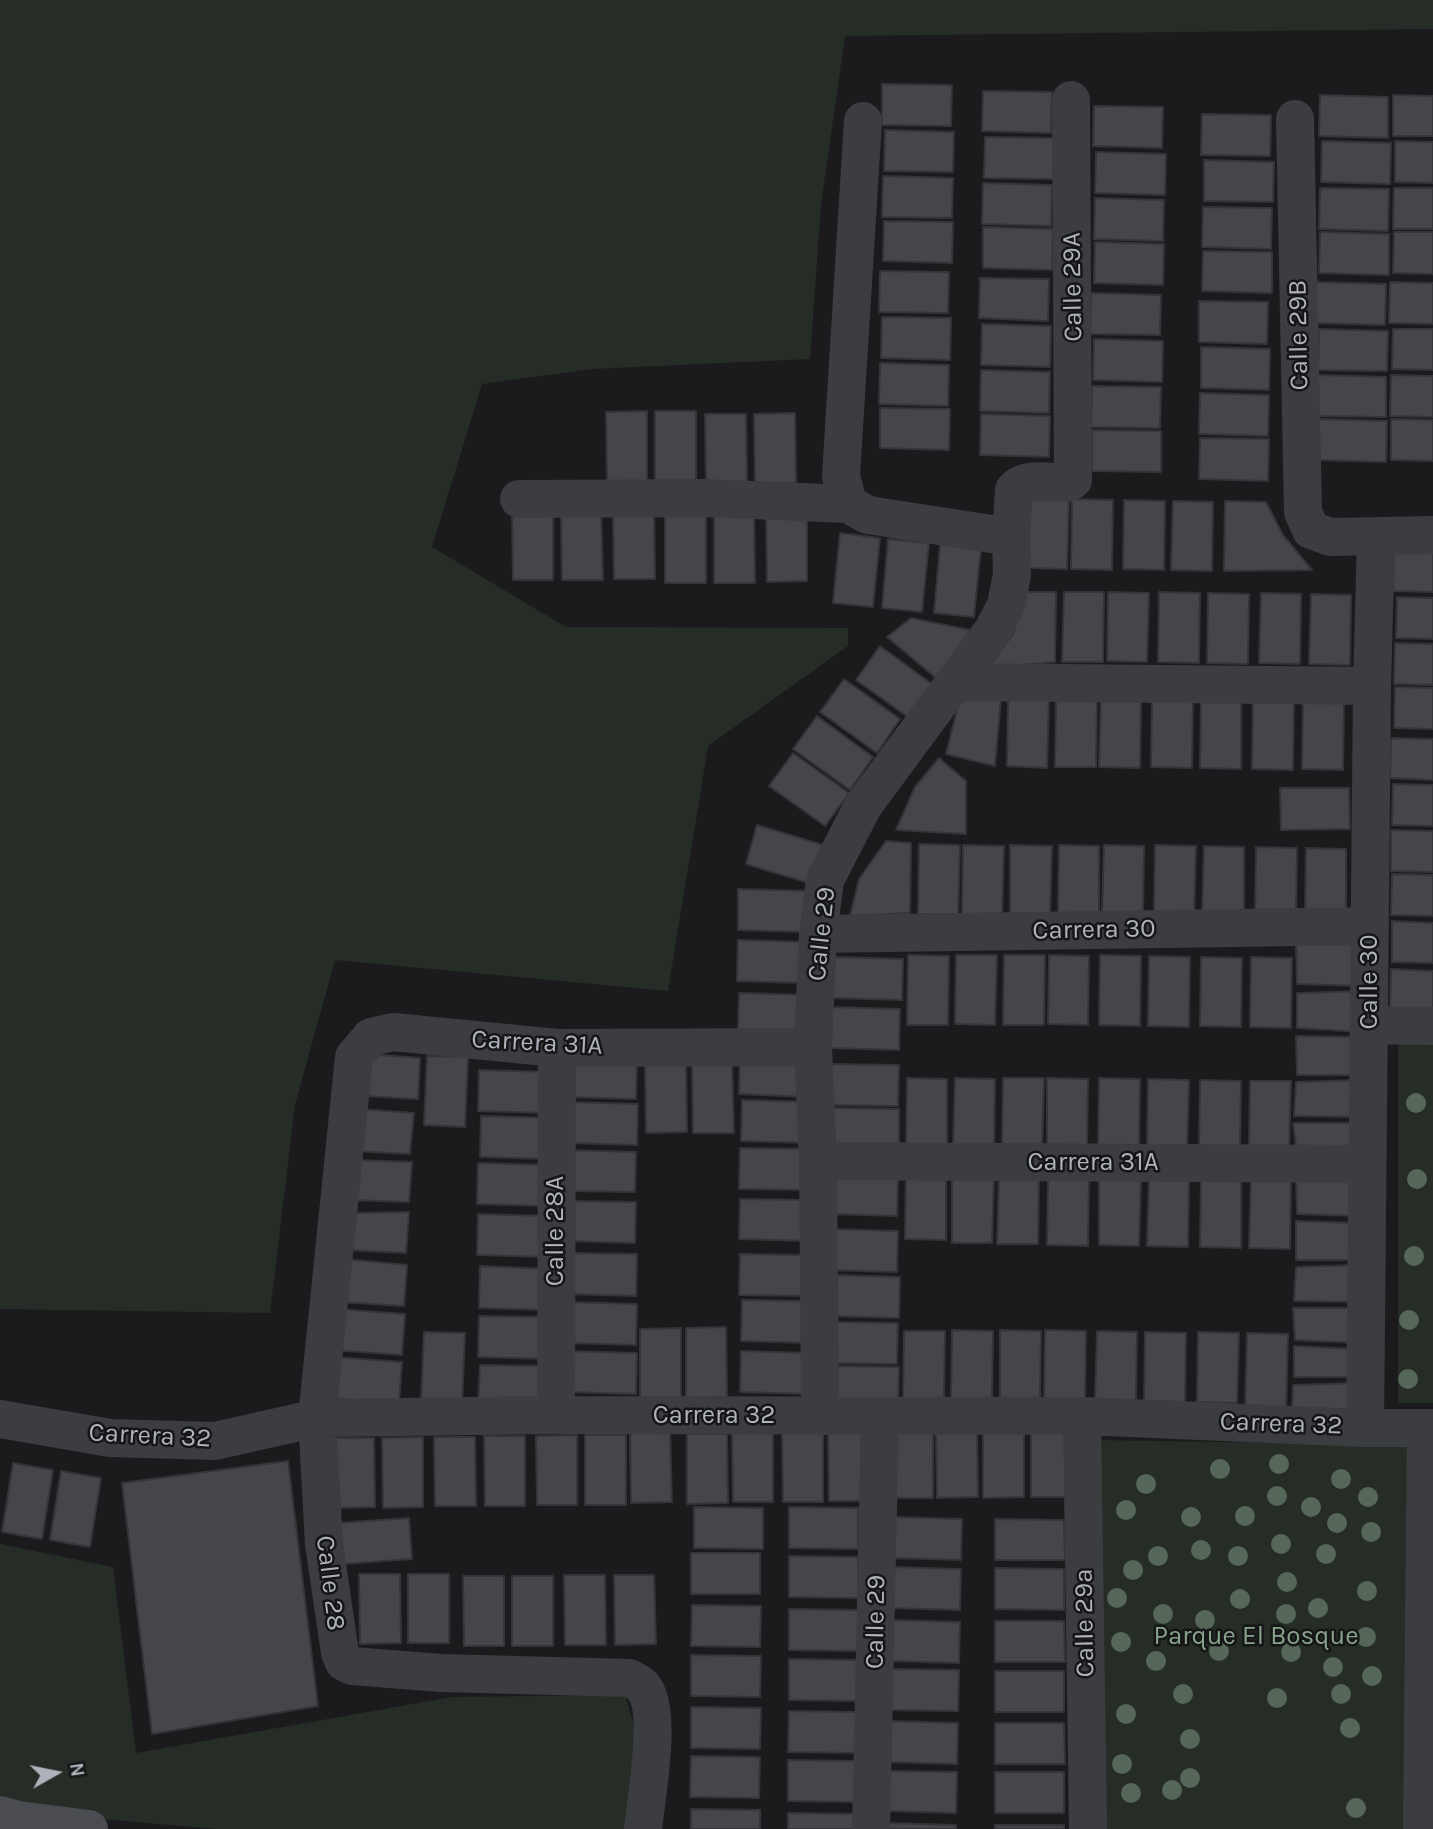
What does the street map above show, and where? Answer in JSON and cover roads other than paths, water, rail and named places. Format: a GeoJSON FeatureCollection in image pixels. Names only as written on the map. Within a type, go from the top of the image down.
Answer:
{"type":"FeatureCollection","features":[{"type":"Feature","properties":{"kind":"main road"},"geometry":{"type":"LineString","coordinates":[[0,1815],[19,1821],[89,1829]]}},
{"type":"Feature","properties":{"kind":"street","name":"Calle 29A"},"geometry":{"type":"LineString","coordinates":[[1071,100],[1075,475]]}},
{"type":"Feature","properties":{"kind":"street","name":"Calle 29B"},"geometry":{"type":"LineString","coordinates":[[1295,119],[1303,512],[1311,530],[1330,537],[1376,537]]}},
{"type":"Feature","properties":{"kind":"street"},"geometry":{"type":"LineString","coordinates":[[848,504],[841,476],[863,121]]}},
{"type":"Feature","properties":{"kind":"street","name":"Calle 29"},"geometry":{"type":"LineString","coordinates":[[820,1417],[818,1161],[813,1047],[818,934],[825,880],[863,806],[993,630],[1006,605],[1012,575],[1014,490],[1018,484],[1026,482],[1068,483],[1075,475]]}},
{"type":"Feature","properties":{"kind":"street"},"geometry":{"type":"LineString","coordinates":[[519,499],[704,498],[848,504],[868,515],[1011,537]]}},
{"type":"Feature","properties":{"kind":"street"},"geometry":{"type":"LineString","coordinates":[[1376,537],[1433,535]]}},
{"type":"Feature","properties":{"kind":"street","name":"Calle 30"},"geometry":{"type":"LineString","coordinates":[[1365,1428],[1372,686],[1376,537]]}},
{"type":"Feature","properties":{"kind":"street"},"geometry":{"type":"LineString","coordinates":[[956,682],[1372,686]]}},
{"type":"Feature","properties":{"kind":"street","name":"Carrera 30"},"geometry":{"type":"LineString","coordinates":[[818,934],[1370,926]]}},
{"type":"Feature","properties":{"kind":"street"},"geometry":{"type":"LineString","coordinates":[[1369,1025],[1433,1026]]}},
{"type":"Feature","properties":{"kind":"street","name":"Carrera 31A"},"geometry":{"type":"LineString","coordinates":[[354,1057],[370,1037],[393,1032],[557,1048],[813,1047]]}},
{"type":"Feature","properties":{"kind":"street","name":"Calle 28A"},"geometry":{"type":"LineString","coordinates":[[556,1415],[557,1048]]}},
{"type":"Feature","properties":{"kind":"street","name":"Calle 28"},"geometry":{"type":"LineString","coordinates":[[354,1057],[317,1418],[324,1544],[334,1620],[344,1662],[352,1666],[441,1673],[629,1678],[643,1686],[651,1703],[652,1742],[643,1829]]}},
{"type":"Feature","properties":{"kind":"street","name":"Carrera 31A"},"geometry":{"type":"LineString","coordinates":[[818,1161],[1367,1164]]}},
{"type":"Feature","properties":{"kind":"street","name":"Carrera 32"},"geometry":{"type":"LineString","coordinates":[[0,1419],[110,1438],[215,1441],[317,1418],[556,1415],[1082,1416],[1365,1428],[1429,1428]]}},
{"type":"Feature","properties":{"kind":"street","name":"Calle 29"},"geometry":{"type":"LineString","coordinates":[[871,1829],[880,1416]]}},
{"type":"Feature","properties":{"kind":"street","name":"Calle 29a"},"geometry":{"type":"LineString","coordinates":[[1082,1416],[1088,1829]]}},
{"type":"Feature","properties":{"kind":"street"},"geometry":{"type":"LineString","coordinates":[[1422,1829],[1429,1428]]}},
{"type":"Feature","properties":{"kind":"park label","name":"Parque El Bosque"},"geometry":{"type":"Point","coordinates":[1256,1637]}}]}
